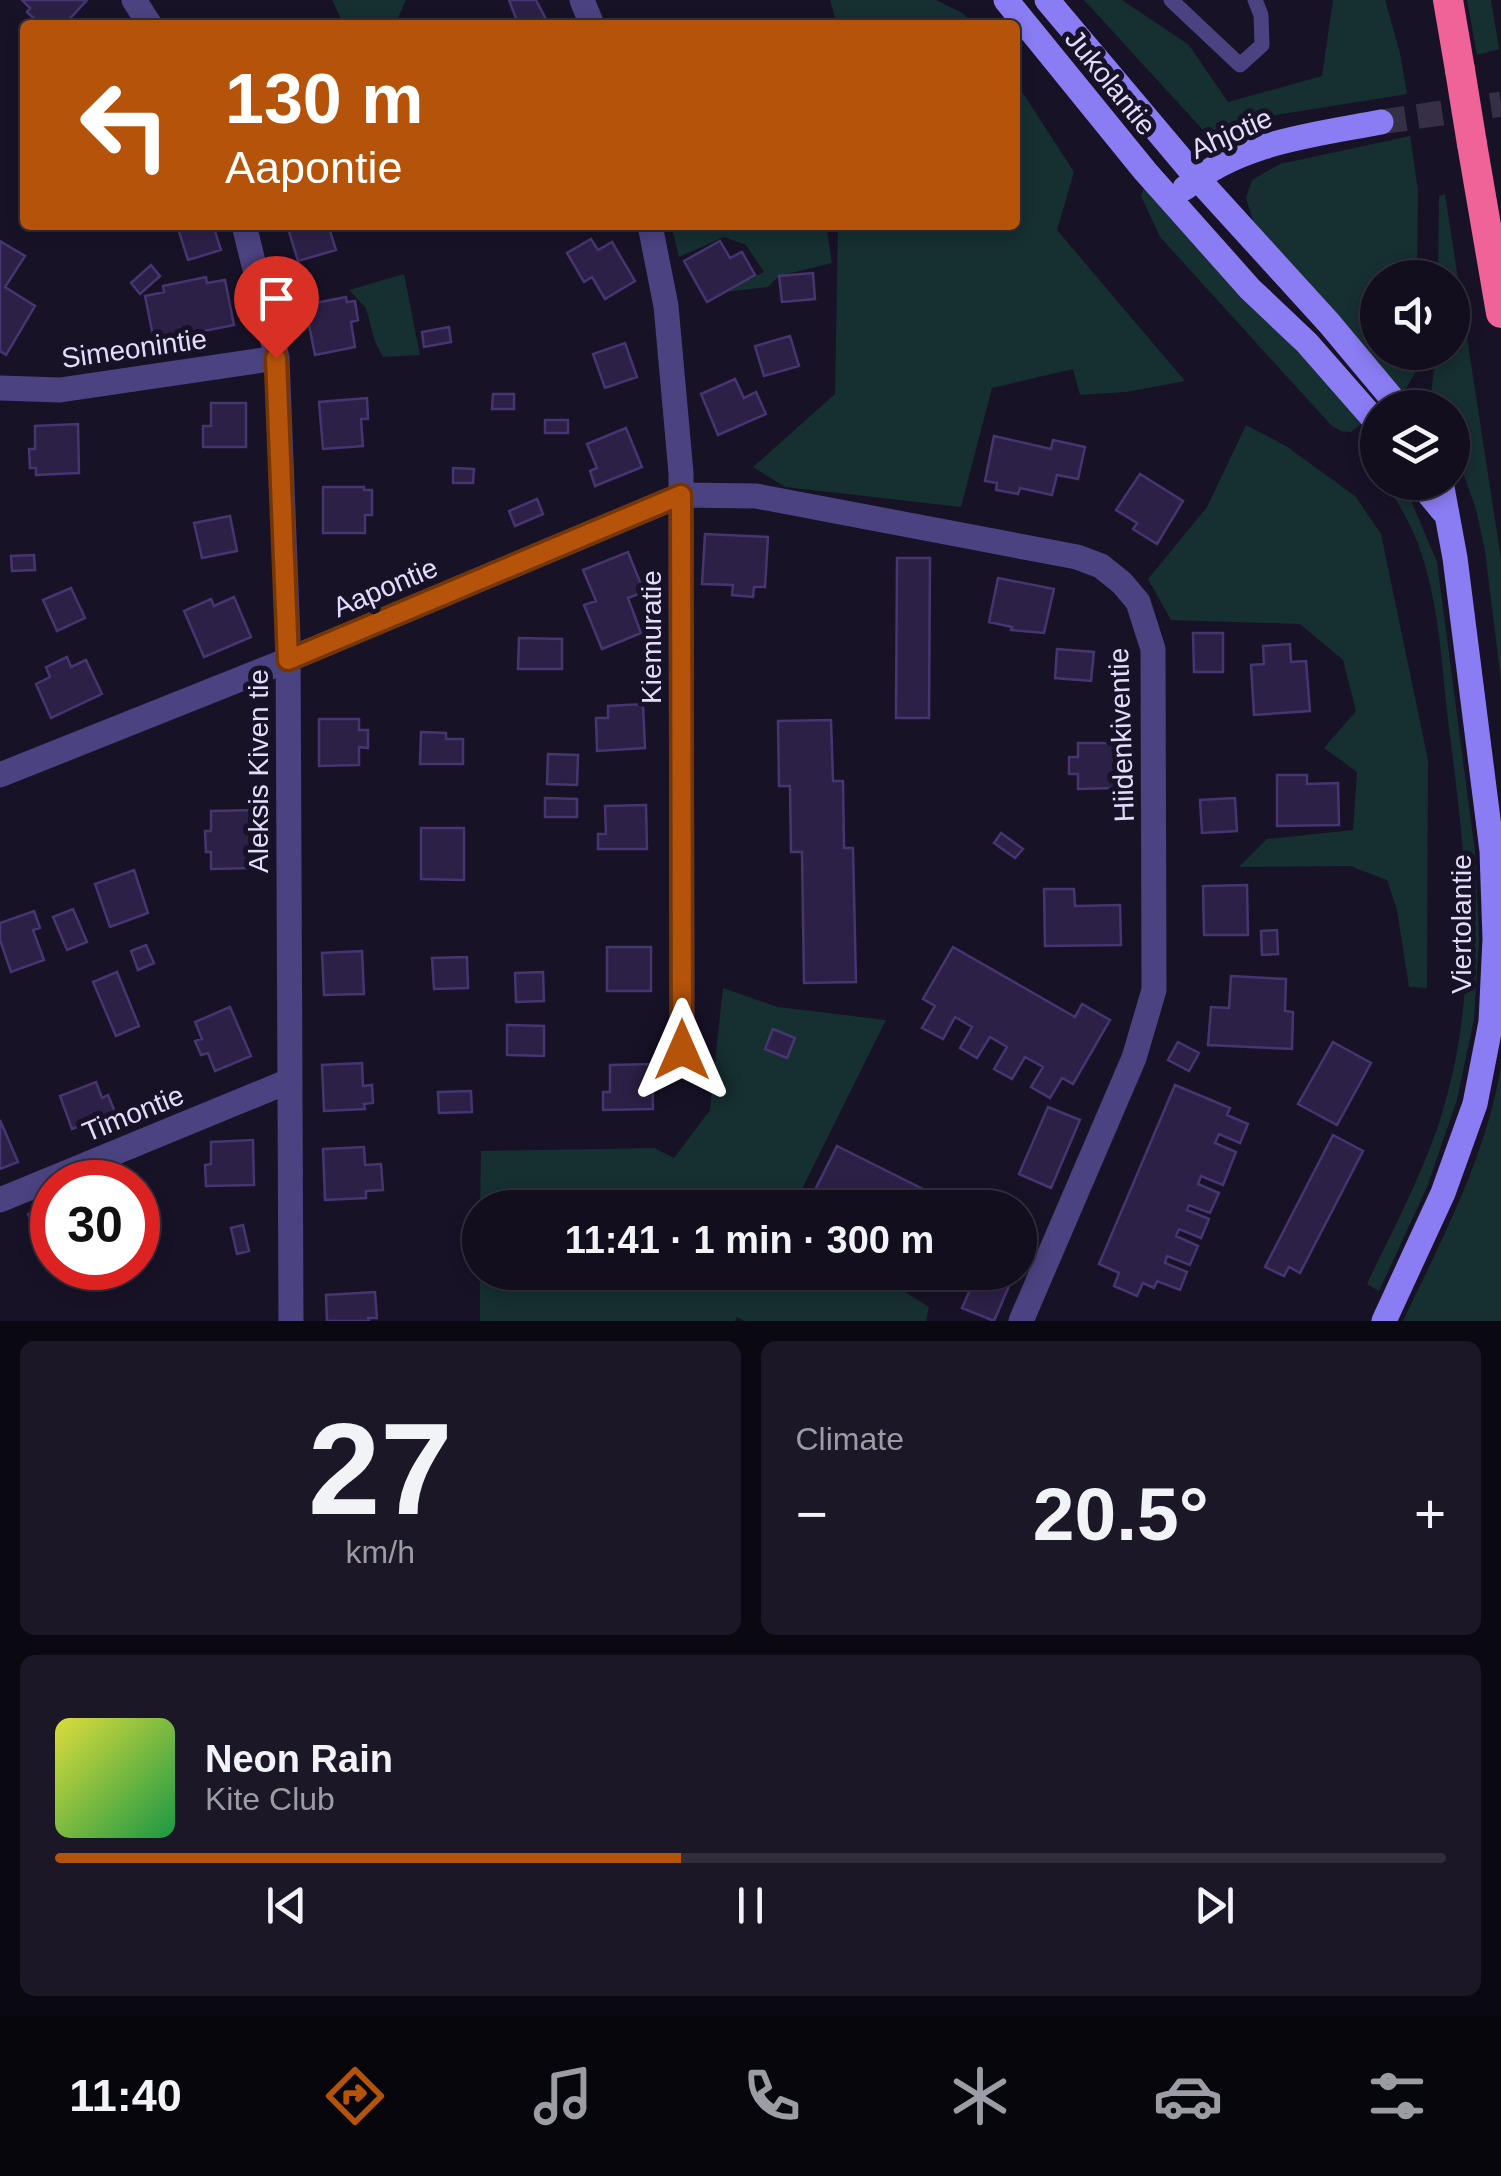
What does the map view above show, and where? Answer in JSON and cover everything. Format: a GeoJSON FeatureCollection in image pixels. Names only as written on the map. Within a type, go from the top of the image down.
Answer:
{"type":"FeatureCollection","features":[{"type":"Feature","properties":{"kind":"highway"},"geometry":{"type":"LineString","coordinates":[[1448,0],[1501,314]]}},
{"type":"Feature","properties":{"kind":"street","name":"Jukolantie"},"geometry":{"type":"LineString","coordinates":[[1006,0],[1171,200]]}},
{"type":"Feature","properties":{"kind":"street","name":"Jukolantie"},"geometry":{"type":"LineString","coordinates":[[1047,0],[1197,178]]}},
{"type":"Feature","properties":{"kind":"street","name":"Ahjotie"},"geometry":{"type":"LineString","coordinates":[[1171,200],[1197,178],[1271,142],[1381,122]]}},
{"type":"Feature","properties":{"kind":"street"},"geometry":{"type":"LineString","coordinates":[[1197,178],[1385,390]]}},
{"type":"Feature","properties":{"kind":"street"},"geometry":{"type":"LineString","coordinates":[[1171,200],[1360,404]]}},
{"type":"Feature","properties":{"kind":"street","name":"Aleksis Kiven tie"},"geometry":{"type":"LineString","coordinates":[[245,230],[276,358],[288,660],[292,1321]]}},
{"type":"Feature","properties":{"kind":"street","name":"Kiemuratie"},"geometry":{"type":"LineString","coordinates":[[651,230],[666,306],[682,473],[682,1050]]}},
{"type":"Feature","properties":{"kind":"street","name":"Simeonintie"},"geometry":{"type":"LineString","coordinates":[[0,388],[60,390],[276,358]]}},
{"type":"Feature","properties":{"kind":"street","name":"Aapontie"},"geometry":{"type":"LineString","coordinates":[[0,775],[288,660],[681,495]]}},
{"type":"Feature","properties":{"kind":"street","name":"Hiidenkiventie"},"geometry":{"type":"LineString","coordinates":[[681,495],[756,496],[1077,556],[1102,566],[1138,602],[1153,649],[1154,990],[1134,1058],[1021,1321]]}},
{"type":"Feature","properties":{"kind":"street","name":"Viertolantie"},"geometry":{"type":"LineString","coordinates":[[1435,500],[1444,511]]}},
{"type":"Feature","properties":{"kind":"street","name":"Viertolantie"},"geometry":{"type":"LineString","coordinates":[[1384,1321],[1456,1158],[1475,1104],[1491,1022],[1496,939],[1492,851],[1454,558],[1442,500]]}},
{"type":"Feature","properties":{"kind":"street","name":"Timontie"},"geometry":{"type":"LineString","coordinates":[[0,1200],[289,1081]]}},
{"type":"Feature","properties":{"kind":"lane"},"geometry":{"type":"LineString","coordinates":[[1171,0],[1240,65],[1262,45],[1255,0]]}},
{"type":"Feature","properties":{"kind":"green space"},"geometry":{"type":"Polygon","coordinates":[[[332,0],[406,0],[397,20],[342,20],[332,0]]]}},
{"type":"Feature","properties":{"kind":"green space"},"geometry":{"type":"Polygon","coordinates":[[[830,0],[936,0],[970,20],[836,20],[830,0]]]}},
{"type":"Feature","properties":{"kind":"green space"},"geometry":{"type":"Polygon","coordinates":[[[1084,0],[1122,0],[1189,45],[1228,102],[1322,76],[1333,0],[1385,0],[1407,94],[1264,117],[1215,132],[1203,130],[1084,0]]]}},
{"type":"Feature","properties":{"kind":"green space"},"geometry":{"type":"Polygon","coordinates":[[[1467,0],[1491,0],[1499,49],[1477,55],[1467,0]]]}},
{"type":"Feature","properties":{"kind":"green space"},"geometry":{"type":"Polygon","coordinates":[[[1020,89],[1074,172],[1057,230],[1185,381],[1126,392],[1080,395],[1073,369],[992,388],[961,507],[785,487],[753,467],[835,394],[838,230],[1020,230],[1020,89]]]}},
{"type":"Feature","properties":{"kind":"green space"},"geometry":{"type":"Polygon","coordinates":[[[1410,136],[1418,190],[1417,260],[1360,260],[1360,344],[1253,221],[1246,198],[1252,180],[1280,164],[1410,136]]]}},
{"type":"Feature","properties":{"kind":"green space"},"geometry":{"type":"Polygon","coordinates":[[[1144,187],[1300,349],[1360,425],[1351,432],[1331,425],[1160,237],[1141,196],[1144,187]]]}},
{"type":"Feature","properties":{"kind":"green space"},"geometry":{"type":"Polygon","coordinates":[[[1445,194],[1455,260],[1438,260],[1439,196],[1445,194]]]}},
{"type":"Feature","properties":{"kind":"green space"},"geometry":{"type":"Polygon","coordinates":[[[672,230],[827,230],[832,263],[779,276],[768,287],[724,292],[764,272],[746,245],[724,237],[679,257],[672,230]]]}},
{"type":"Feature","properties":{"kind":"green space"},"geometry":{"type":"Polygon","coordinates":[[[404,274],[420,355],[383,357],[366,308],[349,290],[404,274]]]}},
{"type":"Feature","properties":{"kind":"green space"},"geometry":{"type":"Polygon","coordinates":[[[1470,357],[1501,559],[1501,681],[1485,551],[1470,492],[1470,390],[1431,390],[1434,370],[1470,370],[1470,357]]]}},
{"type":"Feature","properties":{"kind":"green space"},"geometry":{"type":"Polygon","coordinates":[[[1383,370],[1415,370],[1405,390],[1383,370]]]}},
{"type":"Feature","properties":{"kind":"green space"},"geometry":{"type":"Polygon","coordinates":[[[1246,425],[1286,446],[1355,496],[1381,534],[1428,760],[1427,988],[1409,987],[1397,910],[1387,880],[1350,866],[1239,867],[1267,839],[1353,830],[1357,772],[1324,748],[1356,711],[1343,660],[1300,624],[1171,620],[1148,579],[1207,507],[1246,425]]]}},
{"type":"Feature","properties":{"kind":"green space"},"geometry":{"type":"Polygon","coordinates":[[[1395,500],[1411,500],[1437,562],[1475,852],[1479,939],[1474,1019],[1457,1100],[1427,1187],[1379,1291],[1367,1284],[1422,1168],[1447,1096],[1464,1002],[1466,955],[1464,861],[1442,658],[1425,565],[1395,500]]]}},
{"type":"Feature","properties":{"kind":"green space"},"geometry":{"type":"Polygon","coordinates":[[[723,988],[778,1007],[886,1020],[801,1190],[480,1190],[481,1151],[654,1148],[674,1158],[710,1110],[723,988]]]}},
{"type":"Feature","properties":{"kind":"green space"},"geometry":{"type":"Polygon","coordinates":[[[1501,1066],[1501,1321],[1403,1321],[1474,1165],[1501,1066]]]}},
{"type":"Feature","properties":{"kind":"green space"},"geometry":{"type":"Polygon","coordinates":[[[480,1290],[902,1290],[929,1307],[926,1321],[744,1321],[737,1317],[735,1321],[480,1321],[480,1290]]]}},
{"type":"Feature","properties":{"kind":"building"},"geometry":{"type":"Polygon","coordinates":[[[22,0],[87,0],[69,20],[36,20],[27,12],[30,8],[22,0]]]}},
{"type":"Feature","properties":{"kind":"building"},"geometry":{"type":"Polygon","coordinates":[[[509,0],[536,0],[546,20],[517,20],[509,0]]]}},
{"type":"Feature","properties":{"kind":"building"},"geometry":{"type":"Polygon","coordinates":[[[179,230],[215,230],[221,250],[188,260],[179,230]]]}},
{"type":"Feature","properties":{"kind":"building"},"geometry":{"type":"Polygon","coordinates":[[[289,230],[334,230],[330,231],[336,250],[298,261],[289,230]]]}},
{"type":"Feature","properties":{"kind":"building"},"geometry":{"type":"Polygon","coordinates":[[[591,239],[598,250],[612,242],[635,281],[605,299],[592,277],[584,282],[567,253],[591,239]]]}},
{"type":"Feature","properties":{"kind":"building"},"geometry":{"type":"Polygon","coordinates":[[[0,241],[25,256],[5,287],[35,306],[6,355],[0,351],[0,241]]]}},
{"type":"Feature","properties":{"kind":"building"},"geometry":{"type":"Polygon","coordinates":[[[720,241],[730,258],[742,252],[755,275],[707,302],[684,261],[720,241]]]}},
{"type":"Feature","properties":{"kind":"building"},"geometry":{"type":"Polygon","coordinates":[[[151,265],[160,276],[140,294],[131,283],[151,265]]]}},
{"type":"Feature","properties":{"kind":"building"},"geometry":{"type":"Polygon","coordinates":[[[813,273],[815,299],[782,302],[779,276],[813,273]]]}},
{"type":"Feature","properties":{"kind":"building"},"geometry":{"type":"Polygon","coordinates":[[[206,277],[207,283],[225,280],[234,325],[154,341],[145,296],[164,292],[163,286],[206,277]]]}},
{"type":"Feature","properties":{"kind":"building"},"geometry":{"type":"Polygon","coordinates":[[[346,297],[347,302],[355,301],[358,320],[351,322],[355,347],[315,355],[305,305],[346,297]]]}},
{"type":"Feature","properties":{"kind":"building"},"geometry":{"type":"Polygon","coordinates":[[[449,327],[451,342],[424,347],[422,332],[449,327]]]}},
{"type":"Feature","properties":{"kind":"building"},"geometry":{"type":"Polygon","coordinates":[[[790,336],[799,366],[764,376],[755,346],[790,336]]]}},
{"type":"Feature","properties":{"kind":"building"},"geometry":{"type":"Polygon","coordinates":[[[625,343],[637,377],[605,388],[593,354],[625,343]]]}},
{"type":"Feature","properties":{"kind":"building"},"geometry":{"type":"Polygon","coordinates":[[[735,379],[744,398],[756,392],[766,414],[718,435],[701,394],[735,379]]]}},
{"type":"Feature","properties":{"kind":"building"},"geometry":{"type":"Polygon","coordinates":[[[493,394],[514,394],[514,409],[492,409],[493,394]]]}},
{"type":"Feature","properties":{"kind":"building"},"geometry":{"type":"Polygon","coordinates":[[[367,398],[368,419],[361,419],[363,446],[323,449],[319,402],[367,398]]]}},
{"type":"Feature","properties":{"kind":"building"},"geometry":{"type":"Polygon","coordinates":[[[211,403],[246,403],[246,447],[203,447],[203,426],[211,426],[211,403]]]}},
{"type":"Feature","properties":{"kind":"building"},"geometry":{"type":"Polygon","coordinates":[[[545,420],[568,420],[568,433],[545,433],[545,420]]]}},
{"type":"Feature","properties":{"kind":"building"},"geometry":{"type":"Polygon","coordinates":[[[78,424],[79,473],[36,475],[36,468],[30,468],[29,449],[35,449],[35,426],[78,424]]]}},
{"type":"Feature","properties":{"kind":"building"},"geometry":{"type":"Polygon","coordinates":[[[626,428],[642,467],[595,486],[590,471],[597,468],[587,444],[626,428]]]}},
{"type":"Feature","properties":{"kind":"building"},"geometry":{"type":"Polygon","coordinates":[[[994,436],[1051,449],[1053,440],[1085,447],[1078,479],[1057,475],[1052,495],[1020,488],[1018,494],[996,490],[997,483],[985,481],[994,436]]]}},
{"type":"Feature","properties":{"kind":"building"},"geometry":{"type":"Polygon","coordinates":[[[453,468],[474,469],[473,483],[453,483],[453,468]]]}},
{"type":"Feature","properties":{"kind":"building"},"geometry":{"type":"Polygon","coordinates":[[[1140,474],[1183,501],[1157,544],[1133,529],[1137,523],[1116,510],[1140,474]]]}},
{"type":"Feature","properties":{"kind":"building"},"geometry":{"type":"Polygon","coordinates":[[[323,487],[372,490],[372,515],[365,515],[365,533],[323,533],[323,487]]]}},
{"type":"Feature","properties":{"kind":"building"},"geometry":{"type":"Polygon","coordinates":[[[537,499],[543,514],[515,526],[509,511],[537,499]]]}},
{"type":"Feature","properties":{"kind":"building"},"geometry":{"type":"Polygon","coordinates":[[[230,516],[237,551],[202,558],[194,523],[230,516]]]}},
{"type":"Feature","properties":{"kind":"building"},"geometry":{"type":"Polygon","coordinates":[[[705,534],[768,537],[765,587],[754,587],[753,597],[732,595],[733,585],[702,584],[705,534]]]}},
{"type":"Feature","properties":{"kind":"building"},"geometry":{"type":"Polygon","coordinates":[[[628,552],[644,592],[628,598],[641,633],[602,649],[584,605],[596,601],[583,570],[628,552]]]}},
{"type":"Feature","properties":{"kind":"building"},"geometry":{"type":"Polygon","coordinates":[[[34,555],[35,570],[12,571],[11,556],[34,555]]]}},
{"type":"Feature","properties":{"kind":"building"},"geometry":{"type":"Polygon","coordinates":[[[897,558],[930,558],[929,718],[896,718],[897,558]]]}},
{"type":"Feature","properties":{"kind":"building"},"geometry":{"type":"Polygon","coordinates":[[[998,578],[1054,589],[1044,633],[1011,630],[1012,627],[989,622],[998,578]]]}},
{"type":"Feature","properties":{"kind":"building"},"geometry":{"type":"Polygon","coordinates":[[[71,588],[85,618],[57,631],[43,600],[71,588]]]}},
{"type":"Feature","properties":{"kind":"building"},"geometry":{"type":"Polygon","coordinates":[[[234,597],[251,637],[204,657],[184,611],[211,599],[214,606],[234,597]]]}},
{"type":"Feature","properties":{"kind":"building"},"geometry":{"type":"Polygon","coordinates":[[[1193,633],[1223,633],[1223,672],[1194,672],[1193,633]]]}},
{"type":"Feature","properties":{"kind":"building"},"geometry":{"type":"Polygon","coordinates":[[[519,638],[562,639],[562,669],[518,669],[519,638]]]}},
{"type":"Feature","properties":{"kind":"building"},"geometry":{"type":"Polygon","coordinates":[[[1290,644],[1291,662],[1306,661],[1310,711],[1254,715],[1251,665],[1264,664],[1263,646],[1290,644]]]}},
{"type":"Feature","properties":{"kind":"building"},"geometry":{"type":"Polygon","coordinates":[[[1057,649],[1094,652],[1091,681],[1055,678],[1057,649]]]}},
{"type":"Feature","properties":{"kind":"building"},"geometry":{"type":"Polygon","coordinates":[[[67,657],[71,667],[86,660],[102,694],[51,718],[36,684],[50,677],[46,667],[67,657]]]}},
{"type":"Feature","properties":{"kind":"building"},"geometry":{"type":"Polygon","coordinates":[[[643,704],[645,748],[597,751],[596,718],[608,718],[608,706],[643,704]]]}},
{"type":"Feature","properties":{"kind":"building"},"geometry":{"type":"Polygon","coordinates":[[[319,719],[359,719],[359,730],[368,730],[368,748],[359,747],[359,765],[319,766],[319,719]]]}},
{"type":"Feature","properties":{"kind":"building"},"geometry":{"type":"Polygon","coordinates":[[[831,720],[833,781],[843,781],[844,848],[853,848],[856,982],[804,983],[802,852],[791,852],[790,786],[779,786],[778,721],[831,720]]]}},
{"type":"Feature","properties":{"kind":"building"},"geometry":{"type":"Polygon","coordinates":[[[421,732],[446,733],[446,739],[463,739],[463,764],[420,764],[421,732]]]}},
{"type":"Feature","properties":{"kind":"building"},"geometry":{"type":"Polygon","coordinates":[[[1078,743],[1116,743],[1116,788],[1078,789],[1078,774],[1069,774],[1069,757],[1078,757],[1078,743]]]}},
{"type":"Feature","properties":{"kind":"building"},"geometry":{"type":"Polygon","coordinates":[[[548,754],[578,755],[577,785],[547,784],[548,754]]]}},
{"type":"Feature","properties":{"kind":"building"},"geometry":{"type":"Polygon","coordinates":[[[1277,775],[1307,775],[1307,784],[1338,783],[1339,825],[1277,826],[1277,775]]]}},
{"type":"Feature","properties":{"kind":"building"},"geometry":{"type":"Polygon","coordinates":[[[545,798],[577,799],[577,817],[545,817],[545,798]]]}},
{"type":"Feature","properties":{"kind":"building"},"geometry":{"type":"Polygon","coordinates":[[[1235,798],[1237,831],[1202,833],[1200,800],[1235,798]]]}},
{"type":"Feature","properties":{"kind":"building"},"geometry":{"type":"Polygon","coordinates":[[[646,805],[647,849],[598,849],[598,834],[606,834],[605,806],[646,805]]]}},
{"type":"Feature","properties":{"kind":"building"},"geometry":{"type":"Polygon","coordinates":[[[256,810],[256,868],[211,869],[205,831],[211,831],[211,811],[256,810]]]}},
{"type":"Feature","properties":{"kind":"building"},"geometry":{"type":"Polygon","coordinates":[[[421,828],[464,828],[464,880],[421,879],[421,828]]]}},
{"type":"Feature","properties":{"kind":"building"},"geometry":{"type":"Polygon","coordinates":[[[1001,833],[1023,849],[1015,858],[994,843],[1001,833]]]}},
{"type":"Feature","properties":{"kind":"building"},"geometry":{"type":"Polygon","coordinates":[[[134,870],[148,913],[110,927],[95,884],[134,870]]]}},
{"type":"Feature","properties":{"kind":"building"},"geometry":{"type":"Polygon","coordinates":[[[1247,885],[1248,935],[1204,935],[1203,886],[1247,885]]]}},
{"type":"Feature","properties":{"kind":"building"},"geometry":{"type":"Polygon","coordinates":[[[1044,889],[1074,889],[1075,906],[1120,905],[1121,945],[1045,946],[1044,889]]]}},
{"type":"Feature","properties":{"kind":"building"},"geometry":{"type":"Polygon","coordinates":[[[73,909],[87,942],[67,950],[53,917],[73,909]]]}},
{"type":"Feature","properties":{"kind":"building"},"geometry":{"type":"Polygon","coordinates":[[[34,911],[40,928],[33,930],[44,960],[11,972],[0,940],[0,923],[34,911]]]}},
{"type":"Feature","properties":{"kind":"building"},"geometry":{"type":"Polygon","coordinates":[[[1277,930],[1278,954],[1262,955],[1261,931],[1277,930]]]}},
{"type":"Feature","properties":{"kind":"building"},"geometry":{"type":"Polygon","coordinates":[[[146,945],[154,963],[138,970],[131,951],[146,945]]]}},
{"type":"Feature","properties":{"kind":"building"},"geometry":{"type":"Polygon","coordinates":[[[607,947],[651,947],[651,991],[607,991],[607,947]]]}},
{"type":"Feature","properties":{"kind":"building"},"geometry":{"type":"Polygon","coordinates":[[[953,947],[1075,1017],[1082,1004],[1110,1020],[1073,1084],[1062,1078],[1050,1098],[1031,1087],[1043,1067],[1025,1057],[1012,1079],[994,1069],[1007,1047],[990,1037],[977,1058],[960,1048],[972,1027],[955,1017],[943,1039],[922,1028],[935,1006],[923,999],[953,947]]]}},
{"type":"Feature","properties":{"kind":"building"},"geometry":{"type":"Polygon","coordinates":[[[362,951],[364,994],[324,995],[322,953],[362,951]]]}},
{"type":"Feature","properties":{"kind":"building"},"geometry":{"type":"Polygon","coordinates":[[[467,957],[468,988],[434,989],[432,958],[467,957]]]}},
{"type":"Feature","properties":{"kind":"building"},"geometry":{"type":"Polygon","coordinates":[[[117,972],[139,1026],[116,1036],[93,982],[117,972]]]}},
{"type":"Feature","properties":{"kind":"building"},"geometry":{"type":"Polygon","coordinates":[[[543,972],[544,1001],[516,1002],[515,973],[543,972]]]}},
{"type":"Feature","properties":{"kind":"building"},"geometry":{"type":"Polygon","coordinates":[[[1231,976],[1286,979],[1285,1011],[1293,1012],[1292,1049],[1208,1045],[1211,1007],[1229,1008],[1231,976]]]}},
{"type":"Feature","properties":{"kind":"building"},"geometry":{"type":"Polygon","coordinates":[[[230,1007],[251,1056],[215,1071],[208,1053],[201,1055],[195,1041],[202,1039],[195,1022],[230,1007]]]}},
{"type":"Feature","properties":{"kind":"building"},"geometry":{"type":"Polygon","coordinates":[[[507,1025],[544,1026],[544,1056],[507,1055],[507,1025]]]}},
{"type":"Feature","properties":{"kind":"building"},"geometry":{"type":"Polygon","coordinates":[[[773,1029],[795,1038],[787,1058],[765,1049],[773,1029]]]}},
{"type":"Feature","properties":{"kind":"building"},"geometry":{"type":"Polygon","coordinates":[[[1178,1042],[1199,1053],[1189,1071],[1168,1060],[1178,1042]]]}},
{"type":"Feature","properties":{"kind":"building"},"geometry":{"type":"Polygon","coordinates":[[[1333,1042],[1371,1063],[1337,1125],[1298,1104],[1333,1042]]]}},
{"type":"Feature","properties":{"kind":"building"},"geometry":{"type":"Polygon","coordinates":[[[362,1063],[363,1086],[372,1085],[373,1103],[364,1104],[365,1109],[324,1111],[322,1065],[362,1063]]]}},
{"type":"Feature","properties":{"kind":"building"},"geometry":{"type":"Polygon","coordinates":[[[652,1064],[653,1109],[603,1110],[603,1092],[610,1092],[610,1065],[652,1064]]]}},
{"type":"Feature","properties":{"kind":"building"},"geometry":{"type":"Polygon","coordinates":[[[96,1082],[102,1098],[108,1095],[115,1112],[72,1129],[60,1096],[96,1082]]]}},
{"type":"Feature","properties":{"kind":"building"},"geometry":{"type":"Polygon","coordinates":[[[1175,1085],[1230,1108],[1227,1115],[1248,1124],[1240,1143],[1219,1134],[1215,1143],[1236,1152],[1223,1185],[1201,1176],[1198,1184],[1219,1193],[1210,1213],[1189,1205],[1187,1210],[1209,1219],[1201,1238],[1179,1229],[1176,1236],[1198,1246],[1190,1265],[1167,1256],[1165,1263],[1187,1272],[1180,1290],[1157,1281],[1154,1288],[1143,1283],[1137,1296],[1114,1286],[1119,1273],[1099,1264],[1175,1085]]]}},
{"type":"Feature","properties":{"kind":"building"},"geometry":{"type":"Polygon","coordinates":[[[471,1091],[472,1112],[439,1113],[438,1092],[471,1091]]]}},
{"type":"Feature","properties":{"kind":"building"},"geometry":{"type":"Polygon","coordinates":[[[1048,1107],[1080,1120],[1051,1188],[1019,1174],[1048,1107]]]}},
{"type":"Feature","properties":{"kind":"building"},"geometry":{"type":"Polygon","coordinates":[[[0,1120],[18,1162],[0,1169],[0,1120]]]}},
{"type":"Feature","properties":{"kind":"building"},"geometry":{"type":"Polygon","coordinates":[[[1333,1135],[1363,1151],[1300,1273],[1289,1267],[1284,1276],[1265,1267],[1333,1135]]]}},
{"type":"Feature","properties":{"kind":"building"},"geometry":{"type":"Polygon","coordinates":[[[253,1140],[254,1185],[206,1186],[205,1165],[211,1164],[211,1142],[253,1140]]]}},
{"type":"Feature","properties":{"kind":"building"},"geometry":{"type":"Polygon","coordinates":[[[837,1146],[925,1190],[815,1190],[837,1146]]]}},
{"type":"Feature","properties":{"kind":"building"},"geometry":{"type":"Polygon","coordinates":[[[364,1147],[365,1165],[381,1164],[383,1190],[366,1191],[366,1198],[325,1200],[323,1149],[364,1147]]]}},
{"type":"Feature","properties":{"kind":"building"},"geometry":{"type":"Polygon","coordinates":[[[243,1225],[249,1251],[237,1254],[231,1228],[243,1225]]]}},
{"type":"Feature","properties":{"kind":"building"},"geometry":{"type":"Polygon","coordinates":[[[970,1290],[1007,1290],[994,1321],[962,1308],[970,1290]]]}},
{"type":"Feature","properties":{"kind":"building"},"geometry":{"type":"Polygon","coordinates":[[[375,1292],[377,1318],[327,1321],[326,1295],[375,1292]]]}},
{"type":"Feature","properties":{"kind":"tunnel"},"geometry":{"type":"LineString","coordinates":[[1381,122],[1501,104]]}},
{"type":"Feature","properties":{"kind":"route"},"geometry":{"type":"LineString","coordinates":[[276,358],[288,660],[681,495],[682,1050]]}}]}
